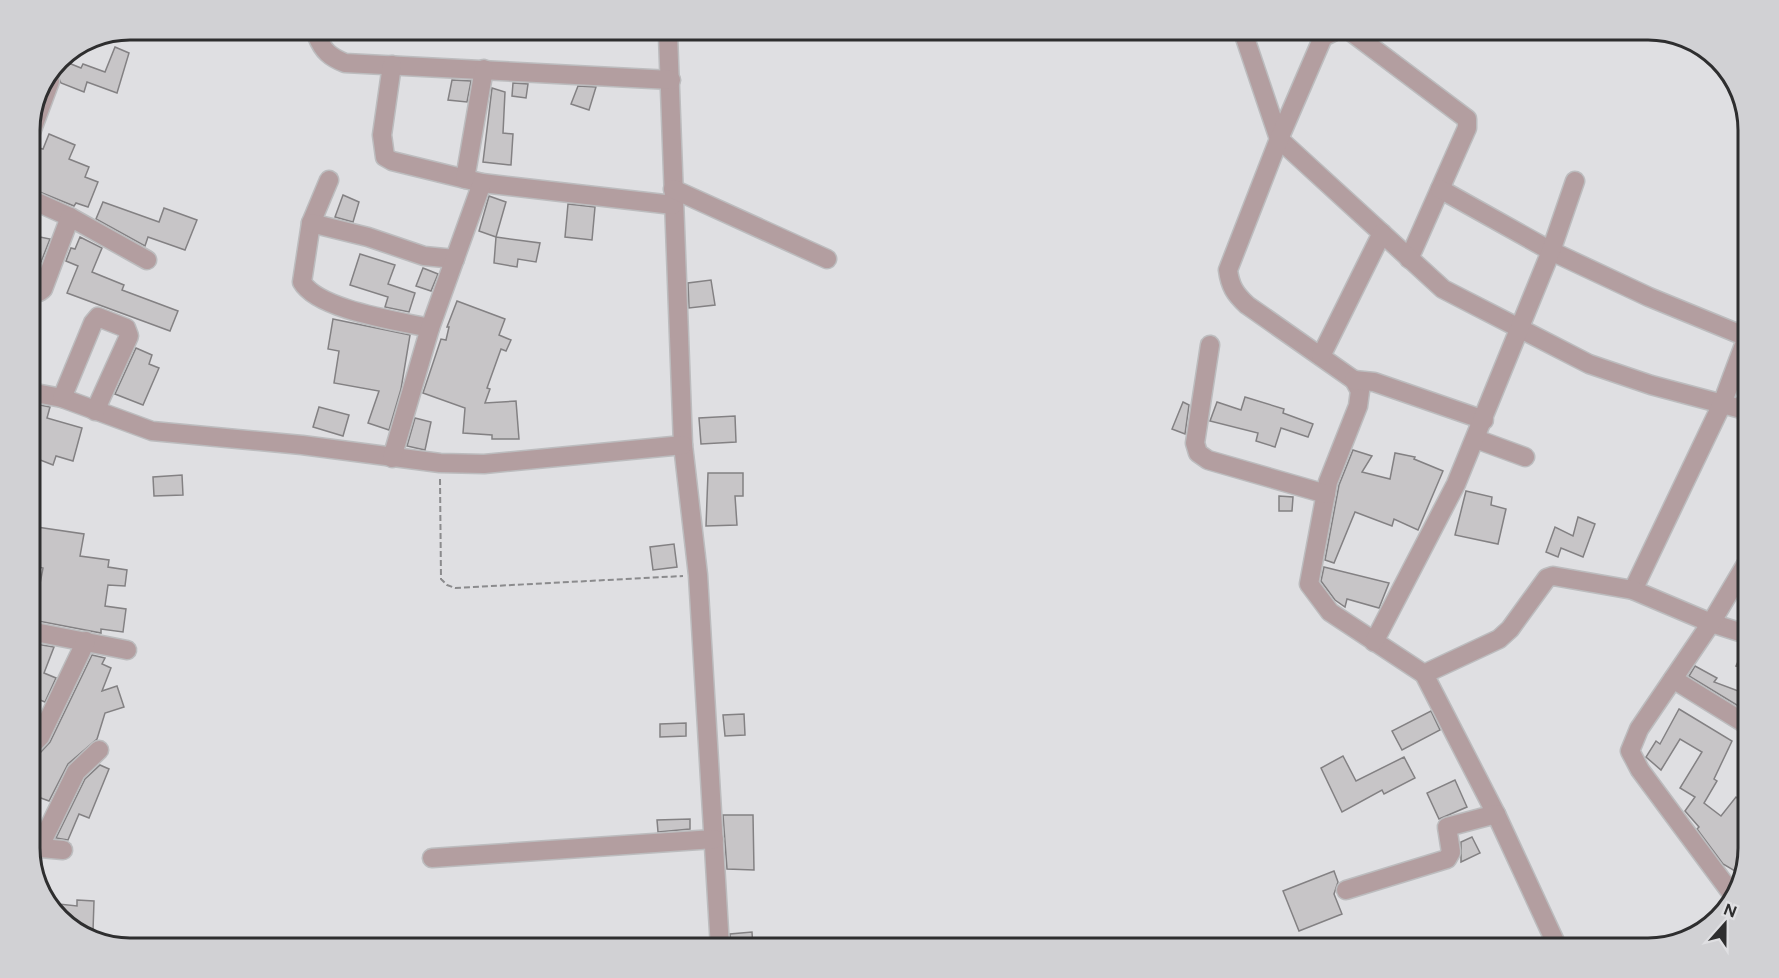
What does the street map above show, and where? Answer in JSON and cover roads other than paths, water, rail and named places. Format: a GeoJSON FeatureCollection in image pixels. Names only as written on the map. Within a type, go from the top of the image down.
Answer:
{"type":"FeatureCollection","features":[{"type":"Feature","properties":{"kind":"street"},"geometry":{"type":"LineString","coordinates":[[319,41],[322,49],[332,58],[345,63],[671,80]]}},
{"type":"Feature","properties":{"kind":"street"},"geometry":{"type":"LineString","coordinates":[[668,41],[683,445],[698,575],[719,938]]}},
{"type":"Feature","properties":{"kind":"street"},"geometry":{"type":"LineString","coordinates":[[1246,41],[1279,139],[1443,289],[1588,364],[1651,385],[1738,408]]}},
{"type":"Feature","properties":{"kind":"street"},"geometry":{"type":"LineString","coordinates":[[1321,41],[1279,139],[1228,270],[1229,283],[1236,295],[1247,305],[1354,380],[1360,391],[1358,406],[1326,494],[1309,584],[1330,612],[1424,674],[1496,814],[1553,938]]}},
{"type":"Feature","properties":{"kind":"street"},"geometry":{"type":"LineString","coordinates":[[1362,41],[1467,119],[1467,128],[1409,259]]}},
{"type":"Feature","properties":{"kind":"street"},"geometry":{"type":"LineString","coordinates":[[392,65],[382,135],[385,157],[392,161],[473,181],[673,197],[827,259]]}},
{"type":"Feature","properties":{"kind":"street"},"geometry":{"type":"LineString","coordinates":[[392,458],[430,328],[454,259],[473,181],[484,69]]}},
{"type":"Feature","properties":{"kind":"street"},"geometry":{"type":"LineString","coordinates":[[329,180],[311,223],[302,282],[307,290],[346,307],[430,328]]}},
{"type":"Feature","properties":{"kind":"street"},"geometry":{"type":"LineString","coordinates":[[1374,642],[1456,484],[1476,439],[1551,251],[1575,181]]}},
{"type":"Feature","properties":{"kind":"street"},"geometry":{"type":"LineString","coordinates":[[1440,189],[1551,251],[1649,297],[1738,334]]}},
{"type":"Feature","properties":{"kind":"street"},"geometry":{"type":"LineString","coordinates":[[41,204],[70,217],[147,260]]}},
{"type":"Feature","properties":{"kind":"street"},"geometry":{"type":"LineString","coordinates":[[41,290],[70,217]]}},
{"type":"Feature","properties":{"kind":"street"},"geometry":{"type":"LineString","coordinates":[[311,223],[368,237],[424,256],[454,259]]}},
{"type":"Feature","properties":{"kind":"street"},"geometry":{"type":"LineString","coordinates":[[1321,356],[1382,233]]}},
{"type":"Feature","properties":{"kind":"street"},"geometry":{"type":"LineString","coordinates":[[62,398],[93,323],[98,317],[126,328],[129,336],[95,411]]}},
{"type":"Feature","properties":{"kind":"street"},"geometry":{"type":"LineString","coordinates":[[1210,345],[1195,443],[1198,453],[1208,460],[1326,494]]}},
{"type":"Feature","properties":{"kind":"street"},"geometry":{"type":"LineString","coordinates":[[1633,590],[1722,404],[1738,363]]}},
{"type":"Feature","properties":{"kind":"street"},"geometry":{"type":"LineString","coordinates":[[1354,380],[1374,382],[1484,420]]}},
{"type":"Feature","properties":{"kind":"street"},"geometry":{"type":"LineString","coordinates":[[41,394],[62,398],[152,431],[302,445],[440,463],[484,464],[683,445]]}},
{"type":"Feature","properties":{"kind":"street"},"geometry":{"type":"LineString","coordinates":[[1476,439],[1525,457]]}},
{"type":"Feature","properties":{"kind":"street"},"geometry":{"type":"LineString","coordinates":[[1424,674],[1498,639],[1547,578],[1553,576],[1633,590],[1711,623],[1738,632]]}},
{"type":"Feature","properties":{"kind":"street"},"geometry":{"type":"LineString","coordinates":[[1728,889],[1640,770],[1630,751],[1639,729],[1711,623],[1738,578]]}},
{"type":"Feature","properties":{"kind":"street"},"geometry":{"type":"LineString","coordinates":[[41,633],[128,650]]}},
{"type":"Feature","properties":{"kind":"street"},"geometry":{"type":"LineString","coordinates":[[41,735],[86,641]]}},
{"type":"Feature","properties":{"kind":"street"},"geometry":{"type":"LineString","coordinates":[[1673,679],[1738,719]]}},
{"type":"Feature","properties":{"kind":"street"},"geometry":{"type":"LineString","coordinates":[[41,837],[76,772],[99,750]]}},
{"type":"Feature","properties":{"kind":"street"},"geometry":{"type":"LineString","coordinates":[[1346,890],[1447,859],[1451,852],[1447,828],[1496,814]]}},
{"type":"Feature","properties":{"kind":"street"},"geometry":{"type":"LineString","coordinates":[[432,858],[714,839]]}},
{"type":"Feature","properties":{"kind":"street"},"geometry":{"type":"LineString","coordinates":[[41,848],[63,850]]}}]}
